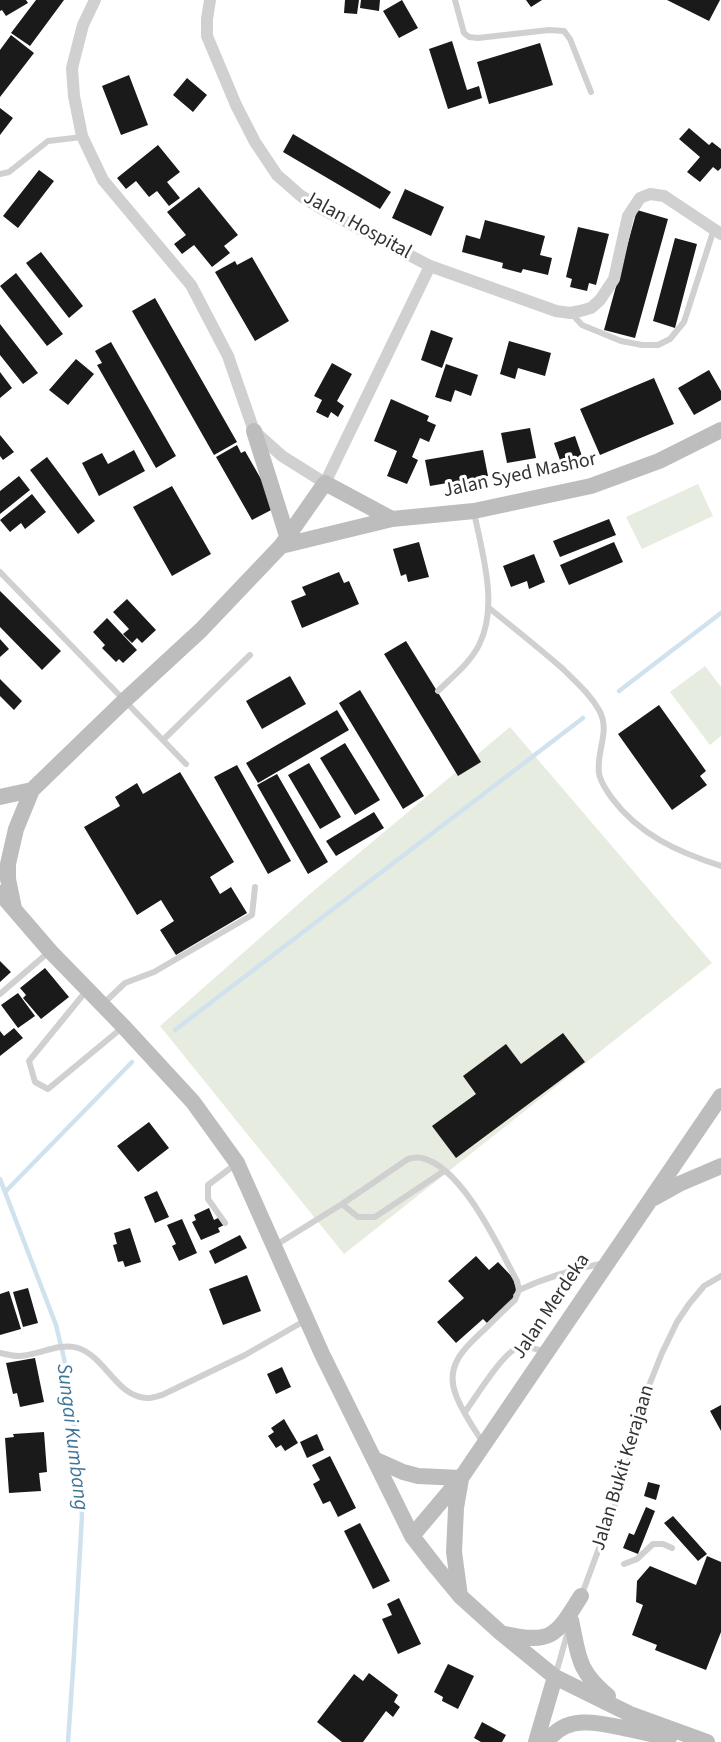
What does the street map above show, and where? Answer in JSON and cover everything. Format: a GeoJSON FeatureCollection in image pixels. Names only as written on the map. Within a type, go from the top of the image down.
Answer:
{"type":"FeatureCollection","features":[{"type":"Feature","properties":{"kind":"street"},"geometry":{"type":"LineString","coordinates":[[95,0],[83,25],[72,68],[82,136],[103,180],[191,285],[228,356],[254,431],[285,543]]}},
{"type":"Feature","properties":{"kind":"street","name":"Jalan Hospital"},"geometry":{"type":"LineString","coordinates":[[210,0],[207,36],[236,105],[255,142],[277,175],[301,196],[324,210],[430,266],[326,483]]}},
{"type":"Feature","properties":{"kind":"street"},"geometry":{"type":"LineString","coordinates":[[430,266],[556,311],[570,312],[591,308],[600,300],[614,279],[628,216],[640,198],[650,194],[664,196],[718,231]]}},
{"type":"Feature","properties":{"kind":"street","name":"Jalan Syed Mashor"},"geometry":{"type":"LineString","coordinates":[[285,543],[392,519],[474,511],[591,486],[659,460],[721,430]]}},
{"type":"Feature","properties":{"kind":"street"},"geometry":{"type":"LineString","coordinates":[[254,431],[282,456],[392,519]]}},
{"type":"Feature","properties":{"kind":"street"},"geometry":{"type":"LineString","coordinates":[[15,912],[9,887],[8,864],[16,829],[32,790],[201,630],[285,543],[326,483]]}},
{"type":"Feature","properties":{"kind":"street"},"geometry":{"type":"LineString","coordinates":[[0,797],[32,790]]}},
{"type":"Feature","properties":{"kind":"street"},"geometry":{"type":"LineString","coordinates":[[0,895],[193,1102],[237,1163],[322,1354],[412,1536],[460,1596],[555,1677],[630,1714],[707,1742]]}},
{"type":"Feature","properties":{"kind":"street","name":"Jalan Merdeka"},"geometry":{"type":"LineString","coordinates":[[412,1536],[461,1478],[721,1096]]}},
{"type":"Feature","properties":{"kind":"street"},"geometry":{"type":"LineString","coordinates":[[678,1158],[701,1173]]}},
{"type":"Feature","properties":{"kind":"street"},"geometry":{"type":"LineString","coordinates":[[650,1200],[701,1173],[721,1166]]}},
{"type":"Feature","properties":{"kind":"street"},"geometry":{"type":"LineString","coordinates":[[374,1459],[418,1476],[461,1478],[456,1508],[454,1552],[460,1596]]}},
{"type":"Feature","properties":{"kind":"street"},"geometry":{"type":"LineString","coordinates":[[501,1633],[524,1638],[540,1638],[554,1633],[562,1626],[581,1596]]}},
{"type":"Feature","properties":{"kind":"street"},"geometry":{"type":"LineString","coordinates":[[571,1620],[581,1666],[587,1676],[594,1685],[630,1714]]}},
{"type":"Feature","properties":{"kind":"street"},"geometry":{"type":"LineString","coordinates":[[536,1742],[555,1677]]}},
{"type":"Feature","properties":{"kind":"street"},"geometry":{"type":"LineString","coordinates":[[547,1742],[561,1728],[576,1722],[596,1722],[688,1742]]}},
{"type":"Feature","properties":{"kind":"lane"},"geometry":{"type":"LineString","coordinates":[[455,0],[464,33],[469,37],[549,30],[564,31],[570,39],[591,92]]}},
{"type":"Feature","properties":{"kind":"lane"},"geometry":{"type":"LineString","coordinates":[[0,174],[9,172],[48,141],[82,136]]}},
{"type":"Feature","properties":{"kind":"lane"},"geometry":{"type":"LineString","coordinates":[[570,312],[582,325],[621,341],[658,345],[670,339],[684,322],[718,231]]}},
{"type":"Feature","properties":{"kind":"lane"},"geometry":{"type":"LineString","coordinates":[[438,691],[470,658],[478,646],[489,608],[474,511]]}},
{"type":"Feature","properties":{"kind":"lane"},"geometry":{"type":"LineString","coordinates":[[0,572],[186,764]]}},
{"type":"Feature","properties":{"kind":"lane"},"geometry":{"type":"LineString","coordinates":[[489,608],[547,655],[591,697],[604,721],[604,736],[598,764],[599,774],[602,783],[616,803],[638,825],[660,842],[691,857],[721,866]]}},
{"type":"Feature","properties":{"kind":"lane"},"geometry":{"type":"LineString","coordinates":[[163,740],[250,655]]}},
{"type":"Feature","properties":{"kind":"lane"},"geometry":{"type":"LineString","coordinates":[[103,1004],[125,983],[154,972],[252,915],[255,886]]}},
{"type":"Feature","properties":{"kind":"lane"},"geometry":{"type":"LineString","coordinates":[[0,994],[50,951]]}},
{"type":"Feature","properties":{"kind":"lane"},"geometry":{"type":"LineString","coordinates":[[88,989],[29,1061],[35,1082],[48,1089],[123,1026]]}},
{"type":"Feature","properties":{"kind":"lane"},"geometry":{"type":"LineString","coordinates":[[273,1247],[408,1159],[421,1158],[434,1164],[461,1186],[472,1200],[517,1281],[519,1290],[515,1300],[467,1345],[454,1366],[452,1381],[456,1396],[484,1445]]}},
{"type":"Feature","properties":{"kind":"lane"},"geometry":{"type":"LineString","coordinates":[[225,1223],[208,1199],[208,1185],[237,1163]]}},
{"type":"Feature","properties":{"kind":"lane"},"geometry":{"type":"LineString","coordinates":[[342,1204],[358,1217],[375,1217],[444,1171]]}},
{"type":"Feature","properties":{"kind":"lane"},"geometry":{"type":"LineString","coordinates":[[519,1290],[543,1279],[576,1269],[608,1263]]}},
{"type":"Feature","properties":{"kind":"lane","name":"Jalan Bukit Kerajaan"},"geometry":{"type":"LineString","coordinates":[[555,1677],[571,1620],[624,1481],[648,1388],[662,1353],[677,1322],[689,1304],[704,1286],[721,1276]]}},
{"type":"Feature","properties":{"kind":"lane"},"geometry":{"type":"LineString","coordinates":[[0,1353],[20,1356],[68,1347],[78,1348],[97,1359],[125,1389],[134,1395],[148,1398],[162,1395],[307,1320]]}},
{"type":"Feature","properties":{"kind":"lane"},"geometry":{"type":"LineString","coordinates":[[465,1412],[510,1352],[518,1347],[527,1346],[547,1353]]}},
{"type":"Feature","properties":{"kind":"lane"},"geometry":{"type":"LineString","coordinates":[[624,1563],[637,1558],[653,1544],[663,1544],[672,1548]]}},
{"type":"Feature","properties":{"kind":"shaded area"},"geometry":{"type":"Polygon","coordinates":[[[698,484],[713,516],[642,549],[626,517],[698,484]]]}},
{"type":"Feature","properties":{"kind":"shaded area"},"geometry":{"type":"Polygon","coordinates":[[[705,666],[721,687],[721,736],[710,745],[670,692],[705,666]]]}},
{"type":"Feature","properties":{"kind":"shaded area"},"geometry":{"type":"Polygon","coordinates":[[[510,727],[712,963],[344,1254],[160,1026],[311,893],[510,727]]]}},
{"type":"Feature","properties":{"kind":"building"},"geometry":{"type":"Polygon","coordinates":[[[0,0],[26,0],[28,3],[6,16],[2,10],[0,11],[0,0]]]}},
{"type":"Feature","properties":{"kind":"building"},"geometry":{"type":"Polygon","coordinates":[[[36,0],[64,0],[30,46],[11,33],[36,0]]]}},
{"type":"Feature","properties":{"kind":"building"},"geometry":{"type":"Polygon","coordinates":[[[345,0],[359,0],[357,14],[344,13],[345,0]]]}},
{"type":"Feature","properties":{"kind":"building"},"geometry":{"type":"Polygon","coordinates":[[[361,0],[380,0],[379,11],[360,8],[361,0]]]}},
{"type":"Feature","properties":{"kind":"building"},"geometry":{"type":"Polygon","coordinates":[[[402,0],[418,28],[399,38],[383,11],[402,0]]]}},
{"type":"Feature","properties":{"kind":"building"},"geometry":{"type":"Polygon","coordinates":[[[526,0],[542,0],[531,7],[526,0]]]}},
{"type":"Feature","properties":{"kind":"building"},"geometry":{"type":"Polygon","coordinates":[[[667,0],[720,0],[709,21],[667,0]]]}},
{"type":"Feature","properties":{"kind":"building"},"geometry":{"type":"Polygon","coordinates":[[[11,35],[34,53],[0,97],[0,50],[11,35]]]}},
{"type":"Feature","properties":{"kind":"building"},"geometry":{"type":"Polygon","coordinates":[[[452,41],[467,90],[479,86],[482,98],[448,109],[429,49],[452,41]]]}},
{"type":"Feature","properties":{"kind":"building"},"geometry":{"type":"Polygon","coordinates":[[[540,43],[553,85],[489,104],[477,62],[540,43]]]}},
{"type":"Feature","properties":{"kind":"building"},"geometry":{"type":"Polygon","coordinates":[[[129,75],[148,125],[121,135],[102,86],[129,75]]]}},
{"type":"Feature","properties":{"kind":"building"},"geometry":{"type":"Polygon","coordinates":[[[187,78],[207,95],[193,112],[173,95],[187,78]]]}},
{"type":"Feature","properties":{"kind":"building"},"geometry":{"type":"Polygon","coordinates":[[[0,108],[13,118],[0,135],[0,108]]]}},
{"type":"Feature","properties":{"kind":"building"},"geometry":{"type":"Polygon","coordinates":[[[689,128],[709,145],[712,142],[721,149],[721,168],[718,171],[713,167],[700,182],[687,172],[700,157],[679,139],[689,128]]]}},
{"type":"Feature","properties":{"kind":"building"},"geometry":{"type":"Polygon","coordinates":[[[293,134],[391,192],[380,209],[283,152],[293,134]]]}},
{"type":"Feature","properties":{"kind":"building"},"geometry":{"type":"Polygon","coordinates":[[[158,145],[180,172],[167,182],[180,198],[169,206],[157,191],[149,197],[136,181],[126,189],[117,178],[158,145]]]}},
{"type":"Feature","properties":{"kind":"building"},"geometry":{"type":"Polygon","coordinates":[[[39,170],[54,181],[18,228],[3,216],[39,170]]]}},
{"type":"Feature","properties":{"kind":"building"},"geometry":{"type":"Polygon","coordinates":[[[199,187],[238,235],[224,246],[230,253],[212,267],[194,245],[182,254],[174,244],[186,235],[167,212],[199,187]]]}},
{"type":"Feature","properties":{"kind":"building"},"geometry":{"type":"Polygon","coordinates":[[[405,189],[444,207],[431,236],[392,218],[405,189]]]}},
{"type":"Feature","properties":{"kind":"building"},"geometry":{"type":"Polygon","coordinates":[[[637,210],[668,219],[635,338],[604,330],[637,210]]]}},
{"type":"Feature","properties":{"kind":"building"},"geometry":{"type":"Polygon","coordinates":[[[485,220],[545,236],[540,255],[552,258],[548,275],[523,269],[521,273],[502,268],[503,263],[462,252],[466,235],[480,239],[485,220]]]}},
{"type":"Feature","properties":{"kind":"building"},"geometry":{"type":"Polygon","coordinates":[[[578,227],[609,234],[596,285],[589,283],[587,291],[570,287],[572,279],[566,277],[578,227]]]}},
{"type":"Feature","properties":{"kind":"building"},"geometry":{"type":"Polygon","coordinates":[[[675,238],[697,244],[675,328],[653,321],[675,238]]]}},
{"type":"Feature","properties":{"kind":"building"},"geometry":{"type":"Polygon","coordinates":[[[41,252],[83,306],[69,318],[26,263],[41,252]]]}},
{"type":"Feature","properties":{"kind":"building"},"geometry":{"type":"Polygon","coordinates":[[[252,257],[289,321],[255,341],[215,272],[235,261],[237,265],[252,257]]]}},
{"type":"Feature","properties":{"kind":"building"},"geometry":{"type":"Polygon","coordinates":[[[16,273],[63,334],[47,346],[0,286],[16,273]]]}},
{"type":"Feature","properties":{"kind":"building"},"geometry":{"type":"Polygon","coordinates":[[[155,298],[237,442],[214,455],[132,311],[155,298]]]}},
{"type":"Feature","properties":{"kind":"building"},"geometry":{"type":"Polygon","coordinates":[[[0,324],[38,373],[23,384],[0,355],[0,324]]]}},
{"type":"Feature","properties":{"kind":"building"},"geometry":{"type":"Polygon","coordinates":[[[431,330],[453,338],[442,368],[421,360],[431,330]]]}},
{"type":"Feature","properties":{"kind":"building"},"geometry":{"type":"Polygon","coordinates":[[[509,341],[551,353],[545,376],[518,368],[515,379],[500,374],[509,341]]]}},
{"type":"Feature","properties":{"kind":"building"},"geometry":{"type":"Polygon","coordinates":[[[111,342],[176,456],[156,468],[97,365],[102,363],[95,351],[111,342]]]}},
{"type":"Feature","properties":{"kind":"building"},"geometry":{"type":"Polygon","coordinates":[[[76,359],[94,374],[68,405],[49,390],[76,359]]]}},
{"type":"Feature","properties":{"kind":"building"},"geometry":{"type":"Polygon","coordinates":[[[332,363],[352,374],[337,401],[344,406],[338,417],[331,412],[328,418],[316,412],[322,400],[314,396],[332,363]]]}},
{"type":"Feature","properties":{"kind":"building"},"geometry":{"type":"Polygon","coordinates":[[[446,364],[478,375],[471,396],[455,390],[451,402],[435,397],[446,364]]]}},
{"type":"Feature","properties":{"kind":"building"},"geometry":{"type":"Polygon","coordinates":[[[709,370],[721,391],[721,400],[694,415],[678,388],[709,370]]]}},
{"type":"Feature","properties":{"kind":"building"},"geometry":{"type":"Polygon","coordinates":[[[0,372],[12,388],[0,398],[0,372]]]}},
{"type":"Feature","properties":{"kind":"building"},"geometry":{"type":"Polygon","coordinates":[[[654,378],[674,424],[600,455],[580,409],[654,378]]]}},
{"type":"Feature","properties":{"kind":"building"},"geometry":{"type":"Polygon","coordinates":[[[391,399],[429,416],[427,421],[436,425],[429,442],[420,438],[412,457],[418,460],[407,484],[387,476],[397,451],[374,441],[391,399]]]}},
{"type":"Feature","properties":{"kind":"building"},"geometry":{"type":"Polygon","coordinates":[[[530,428],[536,458],[507,463],[501,433],[530,428]]]}},
{"type":"Feature","properties":{"kind":"building"},"geometry":{"type":"Polygon","coordinates":[[[0,435],[14,452],[3,460],[0,456],[0,435]]]}},
{"type":"Feature","properties":{"kind":"building"},"geometry":{"type":"Polygon","coordinates":[[[575,436],[583,459],[562,466],[554,443],[575,436]]]}},
{"type":"Feature","properties":{"kind":"building"},"geometry":{"type":"Polygon","coordinates":[[[237,445],[241,453],[245,451],[277,507],[252,520],[216,457],[237,445]]]}},
{"type":"Feature","properties":{"kind":"building"},"geometry":{"type":"Polygon","coordinates":[[[134,450],[145,471],[99,496],[82,463],[102,453],[108,464],[134,450]]]}},
{"type":"Feature","properties":{"kind":"building"},"geometry":{"type":"Polygon","coordinates":[[[483,450],[488,476],[430,486],[425,460],[483,450]]]}},
{"type":"Feature","properties":{"kind":"building"},"geometry":{"type":"Polygon","coordinates":[[[47,457],[95,521],[78,534],[30,470],[47,457]]]}},
{"type":"Feature","properties":{"kind":"building"},"geometry":{"type":"Polygon","coordinates":[[[19,476],[30,490],[0,514],[0,491],[19,476]]]}},
{"type":"Feature","properties":{"kind":"building"},"geometry":{"type":"Polygon","coordinates":[[[172,486],[211,554],[172,576],[133,507],[172,486]]]}},
{"type":"Feature","properties":{"kind":"building"},"geometry":{"type":"Polygon","coordinates":[[[32,494],[46,512],[25,529],[21,523],[10,532],[0,520],[32,494]]]}},
{"type":"Feature","properties":{"kind":"building"},"geometry":{"type":"Polygon","coordinates":[[[609,519],[616,535],[560,557],[553,541],[609,519]]]}},
{"type":"Feature","properties":{"kind":"building"},"geometry":{"type":"Polygon","coordinates":[[[419,542],[429,577],[408,582],[406,574],[401,576],[393,549],[419,542]]]}},
{"type":"Feature","properties":{"kind":"building"},"geometry":{"type":"Polygon","coordinates":[[[614,542],[623,562],[569,585],[560,565],[614,542]]]}},
{"type":"Feature","properties":{"kind":"building"},"geometry":{"type":"Polygon","coordinates":[[[534,554],[545,582],[529,589],[527,581],[511,587],[503,566],[534,554]]]}},
{"type":"Feature","properties":{"kind":"building"},"geometry":{"type":"Polygon","coordinates":[[[339,572],[344,583],[349,581],[359,604],[302,628],[291,601],[306,595],[302,587],[339,572]]]}},
{"type":"Feature","properties":{"kind":"building"},"geometry":{"type":"Polygon","coordinates":[[[0,591],[61,651],[42,670],[0,627],[0,591]]]}},
{"type":"Feature","properties":{"kind":"building"},"geometry":{"type":"Polygon","coordinates":[[[127,599],[156,630],[142,643],[137,638],[132,643],[123,634],[129,629],[113,612],[127,599]]]}},
{"type":"Feature","properties":{"kind":"building"},"geometry":{"type":"Polygon","coordinates":[[[107,618],[137,650],[123,663],[119,659],[116,662],[102,648],[105,645],[93,632],[107,618]]]}},
{"type":"Feature","properties":{"kind":"building"},"geometry":{"type":"Polygon","coordinates":[[[0,639],[9,649],[0,657],[0,639]]]}},
{"type":"Feature","properties":{"kind":"building"},"geometry":{"type":"Polygon","coordinates":[[[406,641],[481,762],[458,776],[384,654],[406,641]]]}},
{"type":"Feature","properties":{"kind":"building"},"geometry":{"type":"Polygon","coordinates":[[[290,676],[306,704],[262,729],[246,701],[290,676]]]}},
{"type":"Feature","properties":{"kind":"building"},"geometry":{"type":"Polygon","coordinates":[[[0,679],[22,701],[14,710],[0,696],[0,679]]]}},
{"type":"Feature","properties":{"kind":"building"},"geometry":{"type":"Polygon","coordinates":[[[360,690],[424,796],[403,809],[339,703],[360,690]]]}},
{"type":"Feature","properties":{"kind":"building"},"geometry":{"type":"Polygon","coordinates":[[[659,705],[706,771],[700,776],[707,785],[672,810],[618,734],[659,705]]]}},
{"type":"Feature","properties":{"kind":"building"},"geometry":{"type":"Polygon","coordinates":[[[337,710],[349,730],[258,783],[246,763],[337,710]]]}},
{"type":"Feature","properties":{"kind":"building"},"geometry":{"type":"Polygon","coordinates":[[[345,743],[380,800],[355,815],[320,758],[345,743]]]}},
{"type":"Feature","properties":{"kind":"building"},"geometry":{"type":"Polygon","coordinates":[[[309,763],[341,817],[320,829],[288,775],[309,763]]]}},
{"type":"Feature","properties":{"kind":"building"},"geometry":{"type":"Polygon","coordinates":[[[237,765],[291,861],[268,874],[214,777],[237,765]]]}},
{"type":"Feature","properties":{"kind":"building"},"geometry":{"type":"Polygon","coordinates":[[[180,772],[234,862],[210,877],[220,894],[231,887],[247,913],[176,955],[160,930],[174,921],[161,900],[137,915],[84,827],[120,806],[115,797],[137,783],[143,794],[180,772]]]}},
{"type":"Feature","properties":{"kind":"building"},"geometry":{"type":"Polygon","coordinates":[[[277,774],[328,862],[308,874],[257,785],[277,774]]]}},
{"type":"Feature","properties":{"kind":"building"},"geometry":{"type":"Polygon","coordinates":[[[374,812],[384,828],[336,856],[326,841],[374,812]]]}},
{"type":"Feature","properties":{"kind":"building"},"geometry":{"type":"Polygon","coordinates":[[[0,961],[11,972],[0,982],[0,961]]]}},
{"type":"Feature","properties":{"kind":"building"},"geometry":{"type":"Polygon","coordinates":[[[45,968],[69,997],[41,1019],[23,998],[26,995],[20,988],[45,968]]]}},
{"type":"Feature","properties":{"kind":"building"},"geometry":{"type":"Polygon","coordinates":[[[18,993],[35,1016],[18,1028],[1,1005],[18,993]]]}},
{"type":"Feature","properties":{"kind":"building"},"geometry":{"type":"Polygon","coordinates":[[[14,1028],[23,1038],[0,1056],[0,1031],[4,1036],[14,1028]]]}},
{"type":"Feature","properties":{"kind":"building"},"geometry":{"type":"Polygon","coordinates":[[[563,1033],[585,1062],[456,1158],[432,1126],[476,1094],[463,1076],[506,1044],[521,1064],[563,1033]]]}},
{"type":"Feature","properties":{"kind":"building"},"geometry":{"type":"Polygon","coordinates":[[[149,1122],[169,1148],[138,1172],[117,1146],[149,1122]]]}},
{"type":"Feature","properties":{"kind":"building"},"geometry":{"type":"Polygon","coordinates":[[[157,1191],[169,1217],[155,1223],[144,1197],[157,1191]]]}},
{"type":"Feature","properties":{"kind":"building"},"geometry":{"type":"Polygon","coordinates":[[[209,1208],[214,1220],[220,1217],[224,1225],[218,1228],[220,1232],[201,1240],[192,1222],[196,1220],[194,1215],[209,1208]]]}},
{"type":"Feature","properties":{"kind":"building"},"geometry":{"type":"Polygon","coordinates":[[[182,1219],[197,1253],[179,1261],[172,1246],[176,1244],[167,1225],[182,1219]]]}},
{"type":"Feature","properties":{"kind":"building"},"geometry":{"type":"Polygon","coordinates":[[[130,1228],[141,1262],[125,1267],[123,1261],[118,1262],[113,1245],[117,1244],[114,1233],[130,1228]]]}},
{"type":"Feature","properties":{"kind":"building"},"geometry":{"type":"Polygon","coordinates":[[[240,1235],[247,1248],[215,1264],[209,1251],[240,1235]]]}},
{"type":"Feature","properties":{"kind":"building"},"geometry":{"type":"Polygon","coordinates":[[[476,1256],[489,1270],[498,1262],[516,1281],[514,1283],[519,1289],[513,1295],[515,1297],[487,1323],[483,1319],[456,1343],[437,1322],[464,1298],[448,1281],[476,1256]]]}},
{"type":"Feature","properties":{"kind":"building"},"geometry":{"type":"Polygon","coordinates":[[[247,1275],[261,1311],[223,1325],[209,1289],[247,1275]]]}},
{"type":"Feature","properties":{"kind":"building"},"geometry":{"type":"Polygon","coordinates":[[[28,1288],[38,1323],[23,1327],[13,1292],[28,1288]]]}},
{"type":"Feature","properties":{"kind":"building"},"geometry":{"type":"Polygon","coordinates":[[[9,1291],[21,1329],[0,1335],[0,1294],[9,1291]]]}},
{"type":"Feature","properties":{"kind":"building"},"geometry":{"type":"Polygon","coordinates":[[[35,1358],[44,1402],[20,1407],[17,1393],[13,1394],[6,1363],[35,1358]]]}},
{"type":"Feature","properties":{"kind":"building"},"geometry":{"type":"Polygon","coordinates":[[[282,1367],[291,1387],[276,1394],[267,1374],[282,1367]]]}},
{"type":"Feature","properties":{"kind":"building"},"geometry":{"type":"Polygon","coordinates":[[[721,1405],[721,1431],[710,1411],[721,1405]]]}},
{"type":"Feature","properties":{"kind":"building"},"geometry":{"type":"Polygon","coordinates":[[[284,1419],[298,1443],[285,1451],[281,1445],[276,1448],[268,1436],[274,1432],[271,1428],[284,1419]]]}},
{"type":"Feature","properties":{"kind":"building"},"geometry":{"type":"Polygon","coordinates":[[[44,1432],[47,1472],[39,1473],[41,1491],[9,1493],[5,1438],[14,1437],[13,1434],[44,1432]]]}},
{"type":"Feature","properties":{"kind":"building"},"geometry":{"type":"Polygon","coordinates":[[[317,1434],[324,1450],[307,1458],[300,1442],[317,1434]]]}},
{"type":"Feature","properties":{"kind":"building"},"geometry":{"type":"Polygon","coordinates":[[[330,1456],[356,1508],[338,1517],[330,1501],[323,1504],[313,1484],[320,1480],[312,1465],[330,1456]]]}},
{"type":"Feature","properties":{"kind":"building"},"geometry":{"type":"Polygon","coordinates":[[[648,1482],[660,1485],[656,1500],[644,1496],[648,1482]]]}},
{"type":"Feature","properties":{"kind":"building"},"geometry":{"type":"Polygon","coordinates":[[[646,1507],[655,1511],[638,1554],[623,1548],[629,1533],[634,1535],[646,1507]]]}},
{"type":"Feature","properties":{"kind":"building"},"geometry":{"type":"Polygon","coordinates":[[[673,1516],[707,1554],[698,1561],[664,1523],[673,1516]]]}},
{"type":"Feature","properties":{"kind":"building"},"geometry":{"type":"Polygon","coordinates":[[[360,1523],[390,1581],[373,1589],[344,1531],[360,1523]]]}},
{"type":"Feature","properties":{"kind":"building"},"geometry":{"type":"Polygon","coordinates":[[[707,1556],[721,1562],[721,1632],[706,1670],[655,1650],[657,1645],[632,1635],[643,1605],[636,1602],[637,1581],[650,1566],[696,1585],[707,1556]]]}},
{"type":"Feature","properties":{"kind":"building"},"geometry":{"type":"Polygon","coordinates":[[[399,1598],[421,1644],[398,1654],[382,1619],[392,1615],[387,1604],[399,1598]]]}},
{"type":"Feature","properties":{"kind":"building"},"geometry":{"type":"Polygon","coordinates":[[[448,1664],[474,1676],[458,1709],[442,1701],[443,1697],[434,1692],[448,1664]]]}},
{"type":"Feature","properties":{"kind":"building"},"geometry":{"type":"Polygon","coordinates":[[[369,1673],[398,1695],[394,1702],[400,1707],[393,1717],[386,1711],[363,1742],[342,1742],[317,1722],[354,1674],[363,1681],[369,1673]]]}},
{"type":"Feature","properties":{"kind":"building"},"geometry":{"type":"Polygon","coordinates":[[[482,1722],[506,1735],[502,1742],[481,1742],[474,1738],[482,1722]]]}},
{"type":"Feature","properties":{"kind":"waterway"},"geometry":{"type":"LineString","coordinates":[[619,691],[721,613]]}},
{"type":"Feature","properties":{"kind":"waterway"},"geometry":{"type":"LineString","coordinates":[[175,1030],[583,718]]}},
{"type":"Feature","properties":{"kind":"waterway"},"geometry":{"type":"LineString","coordinates":[[5,1192],[132,1062]]}},
{"type":"Feature","properties":{"kind":"waterway","name":"Sungai Kumbang"},"geometry":{"type":"LineString","coordinates":[[0,1179],[56,1325],[64,1358],[79,1460],[82,1516],[68,1742]]}}]}
